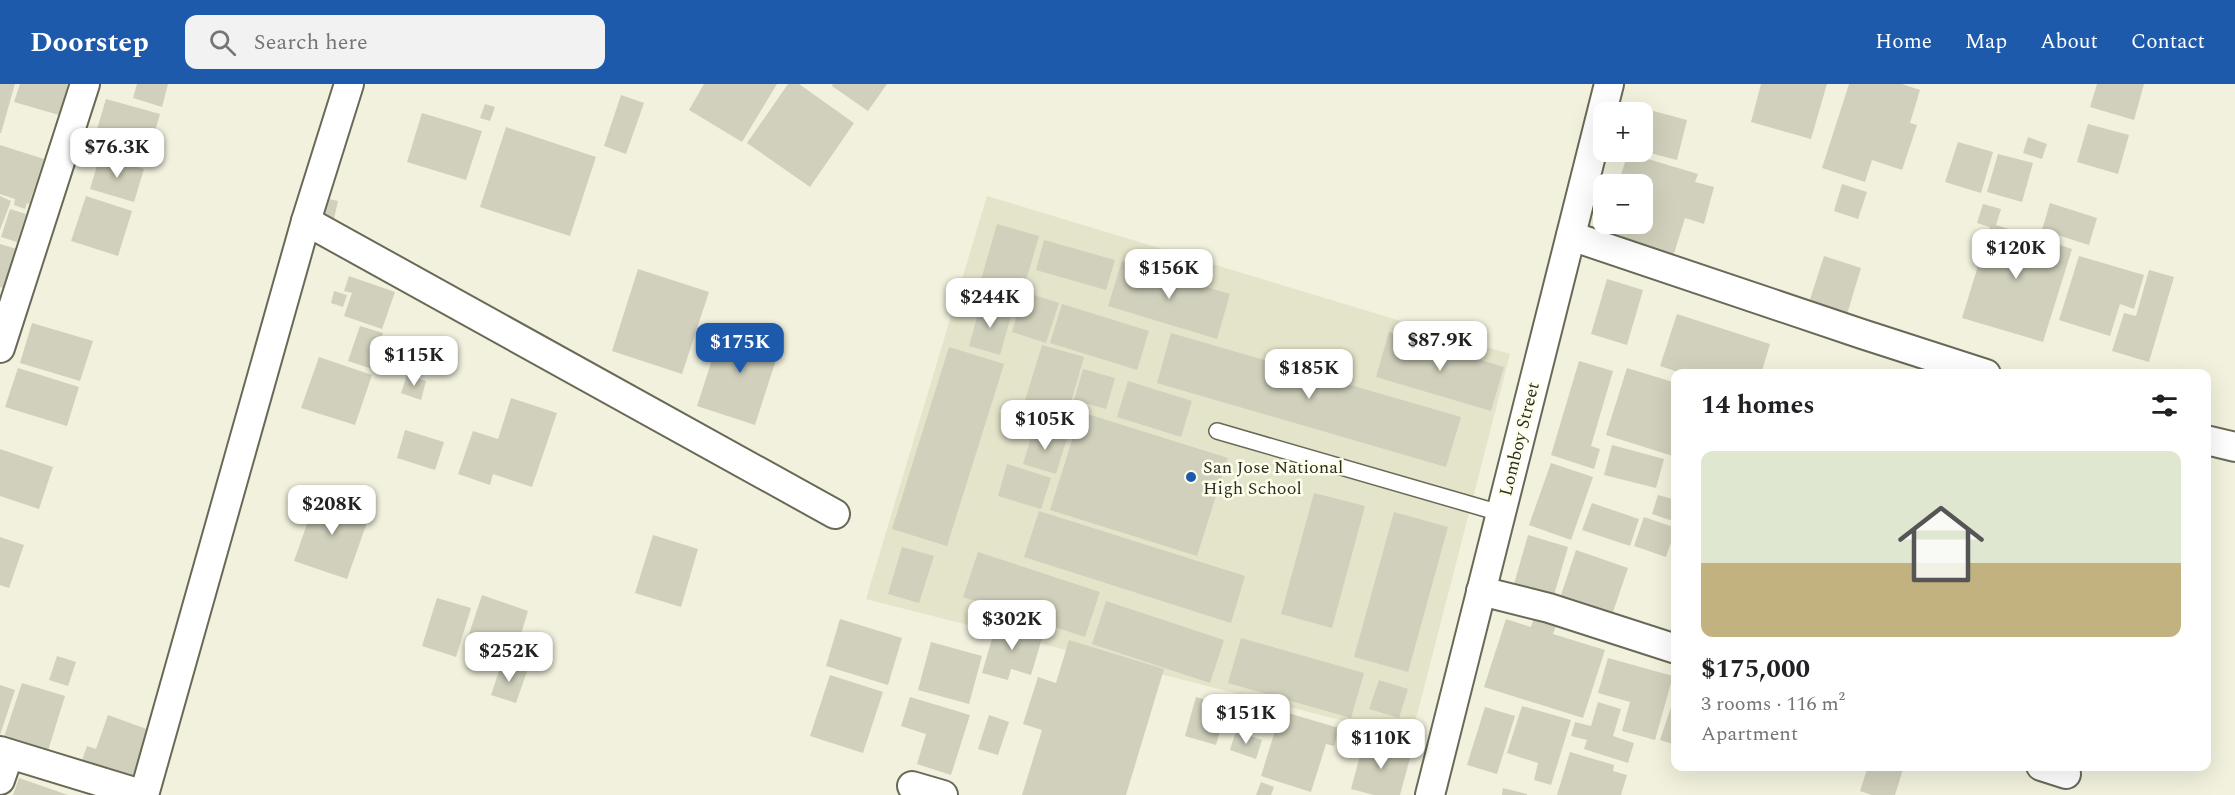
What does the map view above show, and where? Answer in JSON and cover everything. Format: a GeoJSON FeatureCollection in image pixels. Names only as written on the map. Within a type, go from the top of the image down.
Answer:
{"type":"FeatureCollection","features":[{"type":"Feature","properties":{"kind":"street"},"geometry":{"type":"LineString","coordinates":[[0,348],[85,84]]}},
{"type":"Feature","properties":{"kind":"street"},"geometry":{"type":"LineString","coordinates":[[3,762],[144,795],[306,221],[349,84]]}},
{"type":"Feature","properties":{"kind":"street","name":"Lomboy Street"},"geometry":{"type":"LineString","coordinates":[[1430,795],[1609,84]]}},
{"type":"Feature","properties":{"kind":"street"},"geometry":{"type":"LineString","coordinates":[[306,221],[836,513]]}},
{"type":"Feature","properties":{"kind":"street"},"geometry":{"type":"LineString","coordinates":[[1571,236],[1970,369]]}},
{"type":"Feature","properties":{"kind":"street"},"geometry":{"type":"LineString","coordinates":[[2211,441],[2235,447]]}},
{"type":"Feature","properties":{"kind":"street"},"geometry":{"type":"LineString","coordinates":[[1480,591],[1550,608],[1671,647]]}},
{"type":"Feature","properties":{"kind":"street"},"geometry":{"type":"LineString","coordinates":[[912,786],[943,795]]}},
{"type":"Feature","properties":{"kind":"lane"},"geometry":{"type":"LineString","coordinates":[[1217,431],[1500,513]]}},
{"type":"Feature","properties":{"kind":"shaded area","name":"San Jose National High School"},"geometry":{"type":"Polygon","coordinates":[[[987,196],[1510,354],[1411,738],[866,599],[987,196]]]}},
{"type":"Feature","properties":{"kind":"building"},"geometry":{"type":"Polygon","coordinates":[[[0,84],[15,84],[1,133],[0,133],[0,84]]]}},
{"type":"Feature","properties":{"kind":"building"},"geometry":{"type":"Polygon","coordinates":[[[20,84],[68,84],[59,115],[14,102],[20,84]]]}},
{"type":"Feature","properties":{"kind":"building"},"geometry":{"type":"Polygon","coordinates":[[[137,84],[168,84],[162,107],[133,98],[137,84]]]}},
{"type":"Feature","properties":{"kind":"building"},"geometry":{"type":"Polygon","coordinates":[[[704,84],[777,84],[742,142],[689,110],[704,84]]]}},
{"type":"Feature","properties":{"kind":"building"},"geometry":{"type":"Polygon","coordinates":[[[788,84],[799,84],[854,123],[810,187],[747,143],[788,84]]]}},
{"type":"Feature","properties":{"kind":"building"},"geometry":{"type":"Polygon","coordinates":[[[833,84],[887,84],[868,111],[832,86],[833,84]]]}},
{"type":"Feature","properties":{"kind":"building"},"geometry":{"type":"Polygon","coordinates":[[[1761,84],[1827,84],[1811,139],[1751,122],[1761,84]]]}},
{"type":"Feature","properties":{"kind":"building"},"geometry":{"type":"Polygon","coordinates":[[[1849,84],[1902,84],[1920,90],[1910,123],[1917,125],[1902,170],[1872,160],[1865,182],[1822,168],[1849,84]]]}},
{"type":"Feature","properties":{"kind":"building"},"geometry":{"type":"Polygon","coordinates":[[[2097,84],[2144,84],[2134,120],[2090,107],[2097,84]]]}},
{"type":"Feature","properties":{"kind":"building"},"geometry":{"type":"Polygon","coordinates":[[[621,95],[644,103],[626,154],[604,146],[621,95]]]}},
{"type":"Feature","properties":{"kind":"building"},"geometry":{"type":"Polygon","coordinates":[[[106,99],[160,114],[146,162],[92,146],[106,99]]]}},
{"type":"Feature","properties":{"kind":"building"},"geometry":{"type":"Polygon","coordinates":[[[485,104],[495,107],[490,121],[480,118],[485,104]]]}},
{"type":"Feature","properties":{"kind":"building"},"geometry":{"type":"Polygon","coordinates":[[[1653,111],[1687,120],[1677,160],[1653,154],[1653,111]]]}},
{"type":"Feature","properties":{"kind":"building"},"geometry":{"type":"Polygon","coordinates":[[[422,113],[482,131],[466,180],[407,162],[422,113]]]}},
{"type":"Feature","properties":{"kind":"building"},"geometry":{"type":"Polygon","coordinates":[[[2088,124],[2129,135],[2118,174],[2077,162],[2088,124]]]}},
{"type":"Feature","properties":{"kind":"building"},"geometry":{"type":"Polygon","coordinates":[[[506,127],[596,157],[570,236],[480,207],[506,127]]]}},
{"type":"Feature","properties":{"kind":"building"},"geometry":{"type":"Polygon","coordinates":[[[2028,137],[2047,144],[2042,159],[2023,153],[2028,137]]]}},
{"type":"Feature","properties":{"kind":"building"},"geometry":{"type":"Polygon","coordinates":[[[1958,142],[1993,152],[1981,193],[1945,182],[1958,142]]]}},
{"type":"Feature","properties":{"kind":"building"},"geometry":{"type":"Polygon","coordinates":[[[0,145],[44,159],[29,204],[27,203],[25,209],[14,205],[15,199],[0,194],[0,145]]]}},
{"type":"Feature","properties":{"kind":"building"},"geometry":{"type":"Polygon","coordinates":[[[1998,154],[2033,163],[2022,202],[1987,192],[1998,154]]]}},
{"type":"Feature","properties":{"kind":"building"},"geometry":{"type":"Polygon","coordinates":[[[100,156],[144,169],[134,202],[90,189],[100,156]]]}},
{"type":"Feature","properties":{"kind":"building"},"geometry":{"type":"Polygon","coordinates":[[[1653,160],[1698,174],[1695,182],[1714,187],[1704,224],[1685,218],[1671,263],[1601,241],[1603,234],[1653,234],[1653,174],[1621,174],[1625,162],[1653,160]]]}},
{"type":"Feature","properties":{"kind":"building"},"geometry":{"type":"Polygon","coordinates":[[[1842,184],[1867,192],[1858,219],[1834,211],[1842,184]]]}},
{"type":"Feature","properties":{"kind":"building"},"geometry":{"type":"Polygon","coordinates":[[[0,196],[11,201],[0,230],[0,196]]]}},
{"type":"Feature","properties":{"kind":"building"},"geometry":{"type":"Polygon","coordinates":[[[86,196],[132,211],[118,256],[71,241],[86,196]]]}},
{"type":"Feature","properties":{"kind":"building"},"geometry":{"type":"Polygon","coordinates":[[[325,198],[338,201],[334,219],[320,216],[325,198]]]}},
{"type":"Feature","properties":{"kind":"building"},"geometry":{"type":"Polygon","coordinates":[[[2050,203],[2097,218],[2089,245],[2042,230],[2050,203]]]}},
{"type":"Feature","properties":{"kind":"building"},"geometry":{"type":"Polygon","coordinates":[[[1983,204],[2001,209],[1996,225],[2072,249],[2043,342],[1962,318],[1990,227],[1977,223],[1983,204]]]}},
{"type":"Feature","properties":{"kind":"building"},"geometry":{"type":"Polygon","coordinates":[[[10,209],[26,214],[17,242],[1,237],[10,209]]]}},
{"type":"Feature","properties":{"kind":"building"},"geometry":{"type":"Polygon","coordinates":[[[997,224],[1039,236],[1018,308],[976,297],[997,224]]]}},
{"type":"Feature","properties":{"kind":"building"},"geometry":{"type":"Polygon","coordinates":[[[1044,240],[1115,260],[1106,290],[1036,270],[1044,240]]]}},
{"type":"Feature","properties":{"kind":"building"},"geometry":{"type":"Polygon","coordinates":[[[0,244],[20,250],[8,290],[0,287],[0,244]]]}},
{"type":"Feature","properties":{"kind":"building"},"geometry":{"type":"Polygon","coordinates":[[[1824,256],[1861,268],[1844,324],[1806,312],[1824,256]]]}},
{"type":"Feature","properties":{"kind":"building"},"geometry":{"type":"Polygon","coordinates":[[[2079,256],[2144,275],[2134,309],[2120,304],[2110,336],[2059,320],[2079,256]]]}},
{"type":"Feature","properties":{"kind":"building"},"geometry":{"type":"Polygon","coordinates":[[[1122,261],[1230,294],[1217,339],[1108,306],[1122,261]]]}},
{"type":"Feature","properties":{"kind":"building"},"geometry":{"type":"Polygon","coordinates":[[[638,269],[709,292],[682,374],[612,351],[638,269]]]}},
{"type":"Feature","properties":{"kind":"building"},"geometry":{"type":"Polygon","coordinates":[[[2149,270],[2174,277],[2149,362],[2112,351],[2124,313],[2136,316],[2149,270]]]}},
{"type":"Feature","properties":{"kind":"building"},"geometry":{"type":"Polygon","coordinates":[[[349,276],[395,292],[382,329],[344,316],[352,293],[344,291],[349,276]]]}},
{"type":"Feature","properties":{"kind":"building"},"geometry":{"type":"Polygon","coordinates":[[[1607,279],[1643,290],[1627,345],[1591,334],[1607,279]]]}},
{"type":"Feature","properties":{"kind":"building"},"geometry":{"type":"Polygon","coordinates":[[[334,291],[347,295],[343,307],[331,303],[334,291]]]}},
{"type":"Feature","properties":{"kind":"building"},"geometry":{"type":"Polygon","coordinates":[[[1024,292],[1059,303],[1046,343],[1012,332],[1024,292]]]}},
{"type":"Feature","properties":{"kind":"building"},"geometry":{"type":"Polygon","coordinates":[[[981,303],[1012,312],[1000,355],[969,346],[981,303]]]}},
{"type":"Feature","properties":{"kind":"building"},"geometry":{"type":"Polygon","coordinates":[[[1062,304],[1149,331],[1137,370],[1050,343],[1062,304]]]}},
{"type":"Feature","properties":{"kind":"building"},"geometry":{"type":"Polygon","coordinates":[[[1677,314],[1770,344],[1762,369],[1671,370],[1660,366],[1677,314]]]}},
{"type":"Feature","properties":{"kind":"building"},"geometry":{"type":"Polygon","coordinates":[[[32,323],[93,341],[80,381],[20,363],[32,323]]]}},
{"type":"Feature","properties":{"kind":"building"},"geometry":{"type":"Polygon","coordinates":[[[724,323],[782,341],[755,425],[697,406],[724,323]]]}},
{"type":"Feature","properties":{"kind":"building"},"geometry":{"type":"Polygon","coordinates":[[[360,326],[383,333],[372,369],[348,361],[360,326]]]}},
{"type":"Feature","properties":{"kind":"building"},"geometry":{"type":"Polygon","coordinates":[[[1389,332],[1504,367],[1491,411],[1376,377],[1389,332]]]}},
{"type":"Feature","properties":{"kind":"building"},"geometry":{"type":"Polygon","coordinates":[[[1171,333],[1461,417],[1446,467],[1157,383],[1171,333]]]}},
{"type":"Feature","properties":{"kind":"building"},"geometry":{"type":"Polygon","coordinates":[[[1042,345],[1084,357],[1063,430],[1020,417],[1042,345]]]}},
{"type":"Feature","properties":{"kind":"building"},"geometry":{"type":"Polygon","coordinates":[[[949,347],[1004,364],[947,546],[892,529],[949,347]]]}},
{"type":"Feature","properties":{"kind":"building"},"geometry":{"type":"Polygon","coordinates":[[[319,357],[372,375],[355,425],[301,408],[319,357]]]}},
{"type":"Feature","properties":{"kind":"building"},"geometry":{"type":"Polygon","coordinates":[[[1579,361],[1613,371],[1591,446],[1600,449],[1594,469],[1551,455],[1579,361]]]}},
{"type":"Feature","properties":{"kind":"building"},"geometry":{"type":"Polygon","coordinates":[[[18,368],[79,387],[67,426],[5,407],[18,368]]]}},
{"type":"Feature","properties":{"kind":"building"},"geometry":{"type":"Polygon","coordinates":[[[1627,368],[1671,381],[1671,455],[1606,435],[1627,368]]]}},
{"type":"Feature","properties":{"kind":"building"},"geometry":{"type":"Polygon","coordinates":[[[1083,369],[1115,378],[1106,409],[1074,400],[1083,369]]]}},
{"type":"Feature","properties":{"kind":"building"},"geometry":{"type":"Polygon","coordinates":[[[407,375],[426,381],[421,400],[401,393],[407,375]]]}},
{"type":"Feature","properties":{"kind":"building"},"geometry":{"type":"Polygon","coordinates":[[[1128,381],[1192,401],[1181,437],[1117,417],[1128,381]]]}},
{"type":"Feature","properties":{"kind":"building"},"geometry":{"type":"Polygon","coordinates":[[[511,398],[557,413],[532,487],[493,474],[490,485],[458,474],[473,431],[498,439],[511,398]]]}},
{"type":"Feature","properties":{"kind":"building"},"geometry":{"type":"Polygon","coordinates":[[[1081,412],[1228,458],[1197,556],[1050,510],[1081,412]]]}},
{"type":"Feature","properties":{"kind":"building"},"geometry":{"type":"Polygon","coordinates":[[[1034,428],[1067,438],[1056,474],[1023,464],[1034,428]]]}},
{"type":"Feature","properties":{"kind":"building"},"geometry":{"type":"Polygon","coordinates":[[[405,430],[444,442],[435,470],[397,458],[405,430]]]}},
{"type":"Feature","properties":{"kind":"building"},"geometry":{"type":"Polygon","coordinates":[[[1612,445],[1664,459],[1656,488],[1604,475],[1612,445]]]}},
{"type":"Feature","properties":{"kind":"building"},"geometry":{"type":"Polygon","coordinates":[[[0,449],[53,467],[39,509],[0,496],[0,449]]]}},
{"type":"Feature","properties":{"kind":"building"},"geometry":{"type":"Polygon","coordinates":[[[1551,463],[1593,477],[1571,540],[1529,525],[1551,463]]]}},
{"type":"Feature","properties":{"kind":"building"},"geometry":{"type":"Polygon","coordinates":[[[1007,464],[1051,478],[1041,509],[998,496],[1007,464]]]}},
{"type":"Feature","properties":{"kind":"building"},"geometry":{"type":"Polygon","coordinates":[[[318,493],[371,511],[347,579],[294,561],[318,493]]]}},
{"type":"Feature","properties":{"kind":"building"},"geometry":{"type":"Polygon","coordinates":[[[1314,493],[1365,506],[1332,628],[1281,614],[1314,493]]]}},
{"type":"Feature","properties":{"kind":"building"},"geometry":{"type":"Polygon","coordinates":[[[1658,495],[1671,499],[1671,520],[1652,514],[1658,495]]]}},
{"type":"Feature","properties":{"kind":"building"},"geometry":{"type":"Polygon","coordinates":[[[1592,503],[1639,519],[1630,546],[1582,530],[1592,503]]]}},
{"type":"Feature","properties":{"kind":"building"},"geometry":{"type":"Polygon","coordinates":[[[1039,511],[1245,576],[1231,623],[1024,557],[1039,511]]]}},
{"type":"Feature","properties":{"kind":"building"},"geometry":{"type":"Polygon","coordinates":[[[1394,512],[1448,527],[1408,672],[1354,657],[1394,512]]]}},
{"type":"Feature","properties":{"kind":"building"},"geometry":{"type":"Polygon","coordinates":[[[1644,517],[1671,526],[1671,542],[1666,557],[1634,546],[1644,517]]]}},
{"type":"Feature","properties":{"kind":"building"},"geometry":{"type":"Polygon","coordinates":[[[653,535],[698,549],[681,607],[635,593],[653,535]]]}},
{"type":"Feature","properties":{"kind":"building"},"geometry":{"type":"Polygon","coordinates":[[[1528,535],[1568,547],[1554,595],[1514,584],[1528,535]]]}},
{"type":"Feature","properties":{"kind":"building"},"geometry":{"type":"Polygon","coordinates":[[[0,537],[24,545],[9,588],[0,585],[0,537]]]}},
{"type":"Feature","properties":{"kind":"building"},"geometry":{"type":"Polygon","coordinates":[[[902,547],[934,556],[919,603],[888,594],[902,547]]]}},
{"type":"Feature","properties":{"kind":"building"},"geometry":{"type":"Polygon","coordinates":[[[1576,550],[1628,568],[1613,612],[1561,595],[1576,550]]]}},
{"type":"Feature","properties":{"kind":"building"},"geometry":{"type":"Polygon","coordinates":[[[978,552],[1100,592],[1085,637],[963,597],[978,552]]]}},
{"type":"Feature","properties":{"kind":"building"},"geometry":{"type":"Polygon","coordinates":[[[482,595],[528,611],[521,634],[531,637],[524,658],[467,640],[482,595]]]}},
{"type":"Feature","properties":{"kind":"building"},"geometry":{"type":"Polygon","coordinates":[[[437,598],[471,608],[456,657],[422,646],[437,598]]]}},
{"type":"Feature","properties":{"kind":"building"},"geometry":{"type":"Polygon","coordinates":[[[1106,601],[1224,640],[1210,683],[1092,644],[1106,601]]]}},
{"type":"Feature","properties":{"kind":"building"},"geometry":{"type":"Polygon","coordinates":[[[1535,615],[1557,623],[1553,634],[1605,650],[1583,718],[1484,687],[1506,619],[1531,627],[1535,615]]]}},
{"type":"Feature","properties":{"kind":"building"},"geometry":{"type":"Polygon","coordinates":[[[840,619],[902,638],[888,685],[826,666],[840,619]]]}},
{"type":"Feature","properties":{"kind":"building"},"geometry":{"type":"Polygon","coordinates":[[[997,622],[1043,635],[1031,675],[1011,669],[1008,680],[982,673],[997,622]]]}},
{"type":"Feature","properties":{"kind":"building"},"geometry":{"type":"Polygon","coordinates":[[[1241,638],[1364,673],[1351,718],[1228,683],[1241,638]]]}},
{"type":"Feature","properties":{"kind":"building"},"geometry":{"type":"Polygon","coordinates":[[[1069,640],[1164,669],[1126,795],[1022,795],[1042,730],[1023,724],[1038,677],[1056,683],[1069,640]]]}},
{"type":"Feature","properties":{"kind":"building"},"geometry":{"type":"Polygon","coordinates":[[[931,642],[982,656],[969,704],[918,690],[931,642]]]}},
{"type":"Feature","properties":{"kind":"building"},"geometry":{"type":"Polygon","coordinates":[[[57,656],[76,662],[68,686],[49,680],[57,656]]]}},
{"type":"Feature","properties":{"kind":"building"},"geometry":{"type":"Polygon","coordinates":[[[1608,658],[1671,675],[1671,683],[1655,740],[1622,731],[1630,702],[1598,693],[1608,658]]]}},
{"type":"Feature","properties":{"kind":"building"},"geometry":{"type":"Polygon","coordinates":[[[502,662],[527,671],[516,703],[491,695],[502,662]]]}},
{"type":"Feature","properties":{"kind":"building"},"geometry":{"type":"Polygon","coordinates":[[[830,675],[883,692],[863,753],[810,736],[830,675]]]}},
{"type":"Feature","properties":{"kind":"building"},"geometry":{"type":"Polygon","coordinates":[[[1379,680],[1408,689],[1399,718],[1369,709],[1379,680]]]}},
{"type":"Feature","properties":{"kind":"building"},"geometry":{"type":"Polygon","coordinates":[[[22,683],[65,696],[46,757],[2,743],[22,683]]]}},
{"type":"Feature","properties":{"kind":"building"},"geometry":{"type":"Polygon","coordinates":[[[0,685],[15,690],[0,735],[0,685]]]}},
{"type":"Feature","properties":{"kind":"building"},"geometry":{"type":"Polygon","coordinates":[[[910,697],[970,715],[951,775],[917,764],[926,734],[901,726],[910,697]]]}},
{"type":"Feature","properties":{"kind":"building"},"geometry":{"type":"Polygon","coordinates":[[[1196,697],[1227,706],[1216,745],[1185,736],[1196,697]]]}},
{"type":"Feature","properties":{"kind":"building"},"geometry":{"type":"Polygon","coordinates":[[[1598,702],[1621,709],[1613,736],[1634,743],[1628,763],[1584,749],[1587,740],[1571,736],[1575,722],[1591,726],[1598,702]]]}},
{"type":"Feature","properties":{"kind":"building"},"geometry":{"type":"Polygon","coordinates":[[[1522,706],[1571,720],[1551,785],[1534,780],[1538,763],[1507,753],[1522,706]]]}},
{"type":"Feature","properties":{"kind":"building"},"geometry":{"type":"Polygon","coordinates":[[[1485,707],[1515,716],[1497,774],[1467,765],[1485,707]]]}},
{"type":"Feature","properties":{"kind":"building"},"geometry":{"type":"Polygon","coordinates":[[[1671,707],[1671,743],[1660,740],[1671,707]]]}},
{"type":"Feature","properties":{"kind":"building"},"geometry":{"type":"Polygon","coordinates":[[[1281,711],[1339,728],[1334,746],[1326,744],[1311,792],[1261,776],[1281,711]]]}},
{"type":"Feature","properties":{"kind":"building"},"geometry":{"type":"Polygon","coordinates":[[[108,715],[152,731],[133,788],[79,769],[87,746],[96,749],[108,715]]]}},
{"type":"Feature","properties":{"kind":"building"},"geometry":{"type":"Polygon","coordinates":[[[989,715],[1009,722],[998,755],[978,749],[989,715]]]}},
{"type":"Feature","properties":{"kind":"building"},"geometry":{"type":"Polygon","coordinates":[[[1236,731],[1262,740],[1256,759],[1230,750],[1236,731]]]}},
{"type":"Feature","properties":{"kind":"building"},"geometry":{"type":"Polygon","coordinates":[[[1364,741],[1411,754],[1400,795],[1374,795],[1351,789],[1364,741]]]}},
{"type":"Feature","properties":{"kind":"building"},"geometry":{"type":"Polygon","coordinates":[[[1570,752],[1614,765],[1613,771],[1627,775],[1621,795],[1557,795],[1570,752]]]}},
{"type":"Feature","properties":{"kind":"building"},"geometry":{"type":"Polygon","coordinates":[[[1866,771],[1902,771],[1895,795],[1872,795],[1860,791],[1866,771]]]}},
{"type":"Feature","properties":{"kind":"building"},"geometry":{"type":"Polygon","coordinates":[[[19,778],[68,795],[13,795],[19,778]]]}},
{"type":"Feature","properties":{"kind":"building"},"geometry":{"type":"Polygon","coordinates":[[[1261,782],[1274,787],[1271,795],[1256,795],[1261,782]]]}},
{"type":"Feature","properties":{"kind":"building"},"geometry":{"type":"Polygon","coordinates":[[[1503,788],[1527,794],[1527,795],[1502,795],[1503,788]]]}},
{"type":"Feature","properties":{"kind":"place","name":"San Jose National High School"},"geometry":{"type":"Point","coordinates":[1191,477]}}]}
